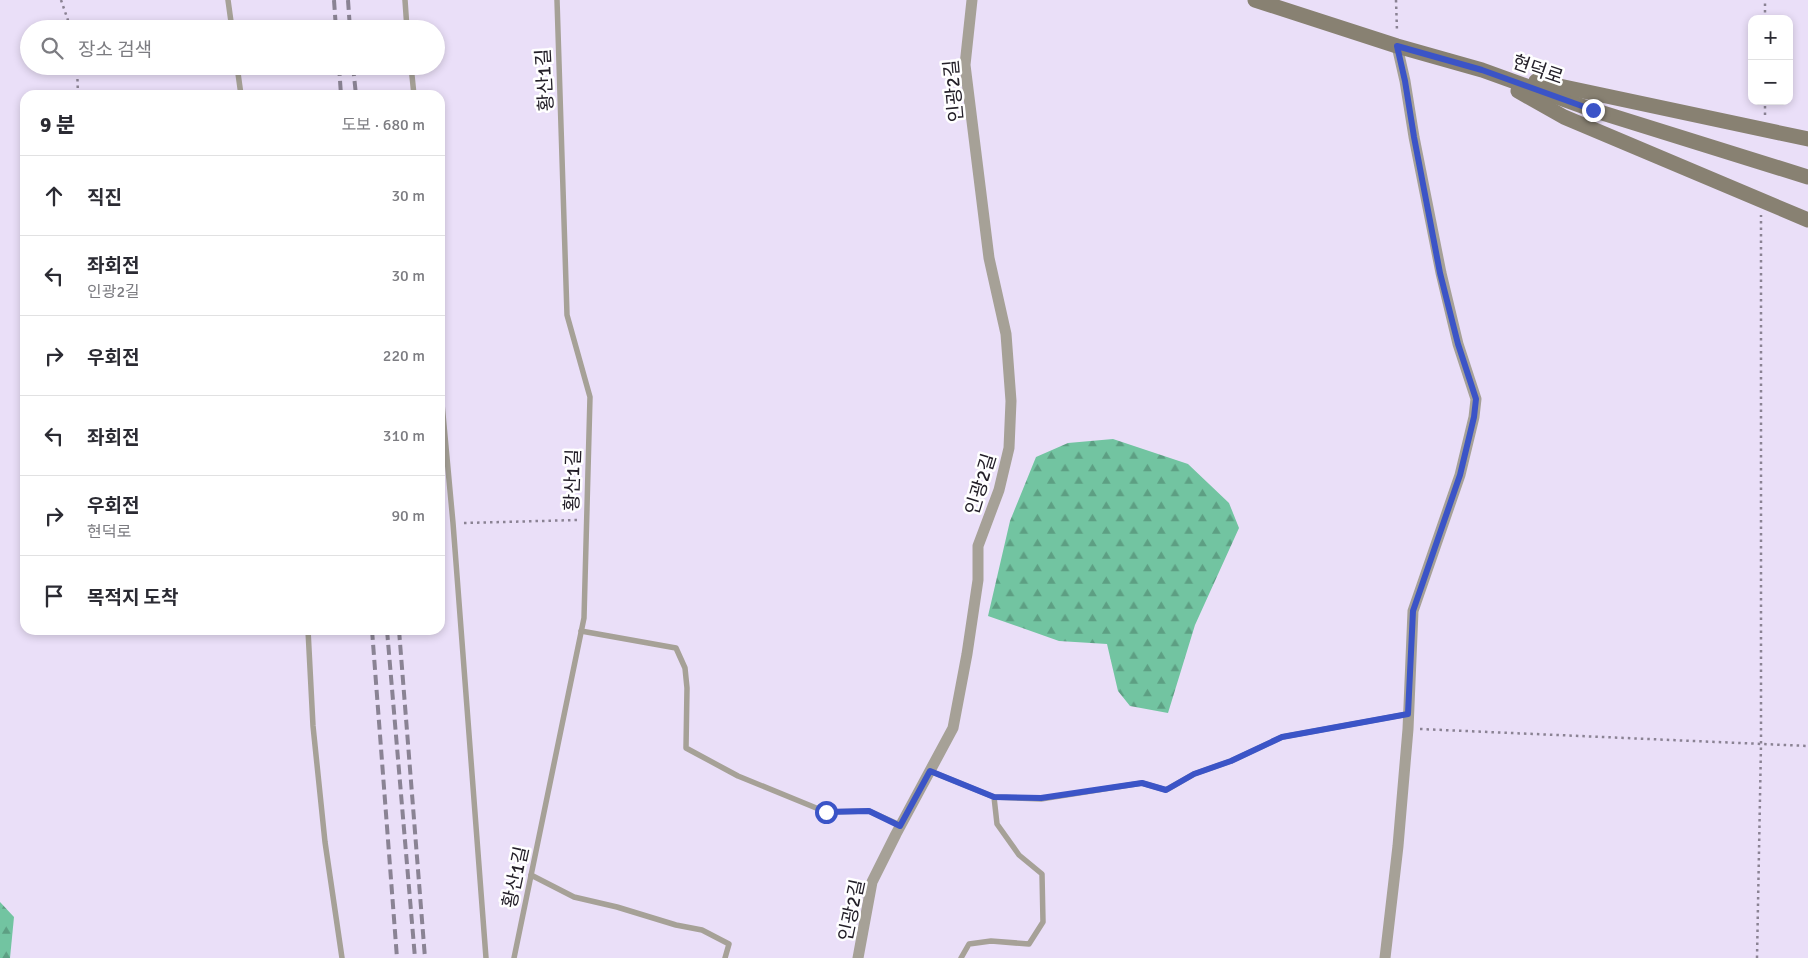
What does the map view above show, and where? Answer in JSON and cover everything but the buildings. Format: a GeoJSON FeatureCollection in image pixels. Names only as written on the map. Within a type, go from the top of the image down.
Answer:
{"type":"FeatureCollection","features":[{"type":"Feature","properties":{"kind":"street","name":"인광2길"},"geometry":{"type":"LineString","coordinates":[[858,958],[872,882],[953,728],[978,580],[978,546],[999,490],[1009,448],[1011,401],[1006,334],[989,258],[964,65],[972,0]]}},
{"type":"Feature","properties":{"kind":"street","name":"현덕로"},"geometry":{"type":"LineString","coordinates":[[1255,0],[1397,46],[1482,70],[1593,110],[1808,177]]}},
{"type":"Feature","properties":{"kind":"street"},"geometry":{"type":"LineString","coordinates":[[1385,958],[1398,846],[1408,729],[1413,611],[1460,475],[1474,417],[1476,399],[1458,344],[1440,273],[1397,46]]}},
{"type":"Feature","properties":{"kind":"street"},"geometry":{"type":"LineString","coordinates":[[1482,70],[1808,139]]}},
{"type":"Feature","properties":{"kind":"street"},"geometry":{"type":"LineString","coordinates":[[1482,70],[1564,116],[1808,220]]}},
{"type":"Feature","properties":{"kind":"lane"},"geometry":{"type":"LineString","coordinates":[[228,0],[231,20]]}},
{"type":"Feature","properties":{"kind":"lane"},"geometry":{"type":"LineString","coordinates":[[404,0],[406,20]]}},
{"type":"Feature","properties":{"kind":"lane","name":"황산1길"},"geometry":{"type":"LineString","coordinates":[[514,958],[584,618],[590,397],[567,315],[557,0]]}},
{"type":"Feature","properties":{"kind":"lane"},"geometry":{"type":"LineString","coordinates":[[238,75],[240,90]]}},
{"type":"Feature","properties":{"kind":"lane"},"geometry":{"type":"LineString","coordinates":[[412,75],[413,90]]}},
{"type":"Feature","properties":{"kind":"lane"},"geometry":{"type":"LineString","coordinates":[[445,436],[486,958]]}},
{"type":"Feature","properties":{"kind":"lane"},"geometry":{"type":"LineString","coordinates":[[581,631],[676,648],[686,668],[686,748],[738,776],[826,812],[869,811],[900,826]]}},
{"type":"Feature","properties":{"kind":"lane"},"geometry":{"type":"LineString","coordinates":[[308,635],[313,726],[325,842],[342,958]]}},
{"type":"Feature","properties":{"kind":"lane"},"geometry":{"type":"LineString","coordinates":[[930,771],[994,797],[1041,798],[1142,783],[1166,790],[1194,774],[1231,761],[1282,737],[1408,714]]}},
{"type":"Feature","properties":{"kind":"lane"},"geometry":{"type":"LineString","coordinates":[[961,958],[969,944],[991,942],[1029,944],[1043,922],[1042,874],[1019,855],[997,824],[994,797]]}},
{"type":"Feature","properties":{"kind":"lane"},"geometry":{"type":"LineString","coordinates":[[531,874],[574,897],[617,906],[676,925],[702,930],[729,944],[725,958]]}},
{"type":"Feature","properties":{"kind":"path"},"geometry":{"type":"LineString","coordinates":[[61,0],[68,20]]}},
{"type":"Feature","properties":{"kind":"path"},"geometry":{"type":"LineString","coordinates":[[1396,0],[1397,46]]}},
{"type":"Feature","properties":{"kind":"path"},"geometry":{"type":"LineString","coordinates":[[1765,0],[1765,15]]}},
{"type":"Feature","properties":{"kind":"path"},"geometry":{"type":"LineString","coordinates":[[77,75],[78,90]]}},
{"type":"Feature","properties":{"kind":"path"},"geometry":{"type":"LineString","coordinates":[[1757,958],[1760,744],[1761,199]]}},
{"type":"Feature","properties":{"kind":"path"},"geometry":{"type":"LineString","coordinates":[[453,523],[586,520]]}},
{"type":"Feature","properties":{"kind":"path"},"geometry":{"type":"LineString","coordinates":[[1408,729],[1808,746]]}},
{"type":"Feature","properties":{"kind":"green space"},"geometry":{"type":"Polygon","coordinates":[[[1113,439],[1188,464],[1229,503],[1239,528],[1195,625],[1168,713],[1130,706],[1118,691],[1107,644],[1059,641],[988,616],[1010,521],[1036,457],[1068,443],[1113,439]]]}},
{"type":"Feature","properties":{"kind":"green space"},"geometry":{"type":"Polygon","coordinates":[[[0,902],[14,917],[10,958],[0,958],[0,902]]]}},
{"type":"Feature","properties":{"kind":"railway"},"geometry":{"type":"LineString","coordinates":[[334,0],[335,20]]}},
{"type":"Feature","properties":{"kind":"railway"},"geometry":{"type":"LineString","coordinates":[[348,0],[349,20]]}},
{"type":"Feature","properties":{"kind":"railway"},"geometry":{"type":"LineString","coordinates":[[340,75],[341,90]]}},
{"type":"Feature","properties":{"kind":"railway"},"geometry":{"type":"LineString","coordinates":[[354,75],[355,90]]}},
{"type":"Feature","properties":{"kind":"railway"},"geometry":{"type":"LineString","coordinates":[[372,635],[397,958]]}},
{"type":"Feature","properties":{"kind":"railway"},"geometry":{"type":"LineString","coordinates":[[387,635],[415,958]]}},
{"type":"Feature","properties":{"kind":"railway"},"geometry":{"type":"LineString","coordinates":[[399,635],[425,958]]}},
{"type":"Feature","properties":{"kind":"route"},"geometry":{"type":"LineString","coordinates":[[826,812],[869,811],[900,826],[930,771],[994,797],[1041,798],[1142,783],[1166,790],[1194,774],[1231,761],[1282,737],[1408,714],[1413,611],[1460,475],[1474,417],[1476,399],[1458,344],[1440,273],[1397,46],[1482,70],[1593,110]]}}]}
